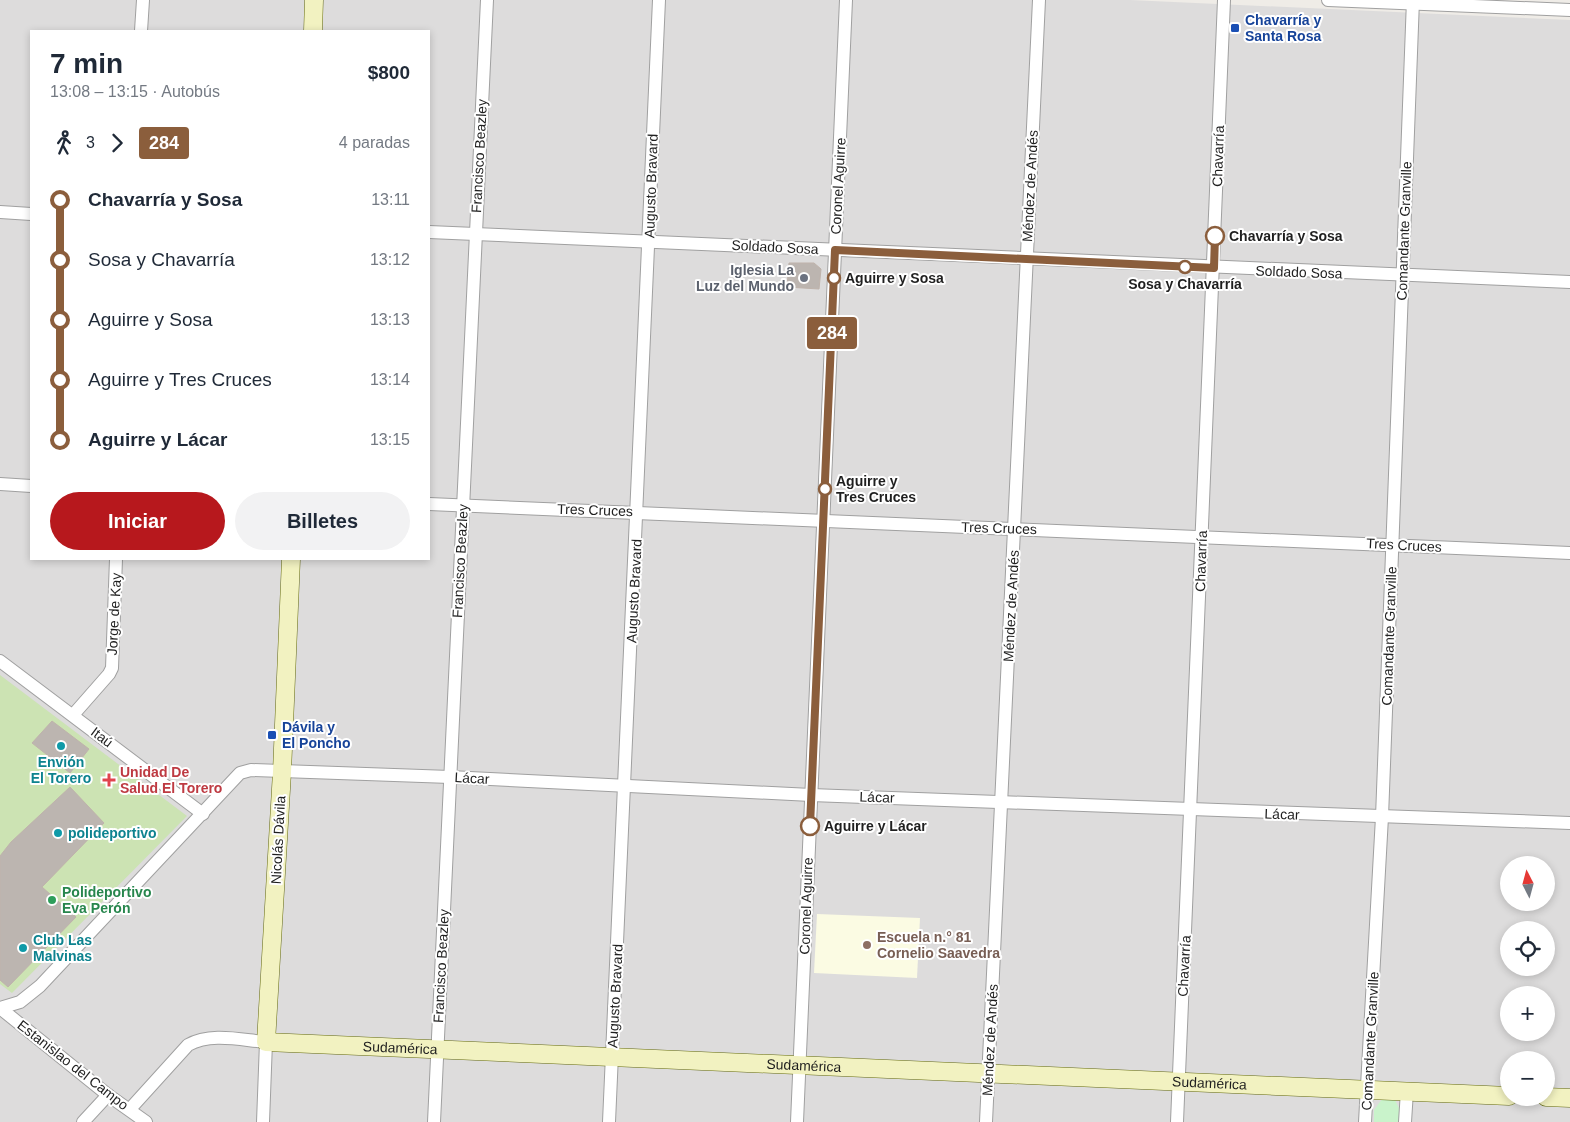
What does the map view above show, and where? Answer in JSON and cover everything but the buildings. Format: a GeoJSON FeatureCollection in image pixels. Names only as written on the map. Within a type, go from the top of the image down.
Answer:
{"type":"FeatureCollection","features":[{"type":"Feature","properties":{"kind":"street"},"geometry":{"type":"LineString","coordinates":[[141,30],[143,0]]}},
{"type":"Feature","properties":{"kind":"street"},"geometry":{"type":"LineString","coordinates":[[313,30],[314,0]]}},
{"type":"Feature","properties":{"kind":"street","name":"Francisco Beazley"},"geometry":{"type":"LineString","coordinates":[[434,1122],[487,0]]}},
{"type":"Feature","properties":{"kind":"street","name":"Augusto Bravard"},"geometry":{"type":"LineString","coordinates":[[609,1122],[638,512],[659,0]]}},
{"type":"Feature","properties":{"kind":"street","name":"Coronel Aguirre"},"geometry":{"type":"LineString","coordinates":[[797,1122],[846,0]]}},
{"type":"Feature","properties":{"kind":"street","name":"Méndez de Andés"},"geometry":{"type":"LineString","coordinates":[[986,1122],[1015,529],[1038,0]]}},
{"type":"Feature","properties":{"kind":"street","name":"Chavarría"},"geometry":{"type":"LineString","coordinates":[[1177,1122],[1192,810],[1224,0]]}},
{"type":"Feature","properties":{"kind":"street"},"geometry":{"type":"LineString","coordinates":[[1328,0],[1413,2],[1570,10]]}},
{"type":"Feature","properties":{"kind":"street","name":"Comandante Granville"},"geometry":{"type":"LineString","coordinates":[[1365,1122],[1382,817],[1413,2]]}},
{"type":"Feature","properties":{"kind":"street"},"geometry":{"type":"LineString","coordinates":[[0,212],[30,214]]}},
{"type":"Feature","properties":{"kind":"street","name":"Soldado Sosa"},"geometry":{"type":"LineString","coordinates":[[430,232],[1027,260],[1570,282]]}},
{"type":"Feature","properties":{"kind":"street"},"geometry":{"type":"LineString","coordinates":[[0,484],[30,486]]}},
{"type":"Feature","properties":{"kind":"street","name":"Tres Cruces"},"geometry":{"type":"LineString","coordinates":[[430,504],[1570,552]]}},
{"type":"Feature","properties":{"kind":"street","name":"Jorge de Kay"},"geometry":{"type":"LineString","coordinates":[[73,715],[109,674],[112,668],[116,560]]}},
{"type":"Feature","properties":{"kind":"street","name":"Nicolás Dávila"},"geometry":{"type":"LineString","coordinates":[[263,1122],[282,772],[291,560]]}},
{"type":"Feature","properties":{"kind":"street","name":"Itaú"},"geometry":{"type":"LineString","coordinates":[[0,661],[203,814]]}},
{"type":"Feature","properties":{"kind":"street","name":"Lácar"},"geometry":{"type":"LineString","coordinates":[[0,1008],[20,1002],[40,986],[240,773],[251,770],[450,777],[811,795],[1570,823]]}},
{"type":"Feature","properties":{"kind":"street","name":"Estanislao del Campo"},"geometry":{"type":"LineString","coordinates":[[0,1008],[108,1095],[146,1122]]}},
{"type":"Feature","properties":{"kind":"street","name":"Sudamérica"},"geometry":{"type":"LineString","coordinates":[[130,1109],[188,1045],[199,1039],[214,1038],[612,1058],[1500,1096]]}},
{"type":"Feature","properties":{"kind":"street"},"geometry":{"type":"LineString","coordinates":[[1405,1122],[1407,1091]]}},
{"type":"Feature","properties":{"kind":"street"},"geometry":{"type":"LineString","coordinates":[[83,1122],[108,1095]]}},
{"type":"Feature","properties":{"kind":"street"},"geometry":{"type":"LineString","coordinates":[[1555,1097],[1570,1098]]}},
{"type":"Feature","properties":{"kind":"shaded area"},"geometry":{"type":"Polygon","coordinates":[[[0,0],[1130,0],[1570,20],[1570,1122],[0,1122],[0,0]]]}},
{"type":"Feature","properties":{"kind":"shaded area","name":"Escuela n.° 81 Cornelio Saavedra"},"geometry":{"type":"Polygon","coordinates":[[[817,914],[920,918],[917,978],[814,973],[817,914]]]}},
{"type":"Feature","properties":{"kind":"green space","name":"Polideportivo Eva Perón"},"geometry":{"type":"Polygon","coordinates":[[[0,675],[187,816],[12,993],[0,984],[0,675]]]}},
{"type":"Feature","properties":{"kind":"green space"},"geometry":{"type":"Polygon","coordinates":[[[1382,1099],[1395,1100],[1399,1108],[1399,1122],[1374,1122],[1374,1110],[1382,1099]]]}},
{"type":"Feature","properties":{"kind":"bus line","name":"284"},"geometry":{"type":"LineString","coordinates":[[810,826],[835,250],[1214,268],[1215,236]]}},
{"type":"Feature","properties":{"kind":"place","name":"Chavarría y Santa Rosa"},"geometry":{"type":"Point","coordinates":[1235,28]}},
{"type":"Feature","properties":{"kind":"place","name":"Chavarría y Sosa"},"geometry":{"type":"Point","coordinates":[1215,236]}},
{"type":"Feature","properties":{"kind":"place","name":"Sosa y Chavarría"},"geometry":{"type":"Point","coordinates":[1185,267]}},
{"type":"Feature","properties":{"kind":"place","name":"Iglesia La Luz del Mundo"},"geometry":{"type":"Point","coordinates":[804,278]}},
{"type":"Feature","properties":{"kind":"place","name":"Aguirre y Sosa"},"geometry":{"type":"Point","coordinates":[834,278]}},
{"type":"Feature","properties":{"kind":"place","name":"Aguirre y Tres Cruces"},"geometry":{"type":"Point","coordinates":[825,489]}},
{"type":"Feature","properties":{"kind":"place","name":"Dávila y El Poncho"},"geometry":{"type":"Point","coordinates":[272,735]}},
{"type":"Feature","properties":{"kind":"place","name":"Envión El Torero"},"geometry":{"type":"Point","coordinates":[61,746]}},
{"type":"Feature","properties":{"kind":"place","name":"Unidad De Salud El Torero"},"geometry":{"type":"Point","coordinates":[109,780]}},
{"type":"Feature","properties":{"kind":"place","name":"Aguirre y Lácar"},"geometry":{"type":"Point","coordinates":[810,826]}},
{"type":"Feature","properties":{"kind":"place","name":"polideportivo"},"geometry":{"type":"Point","coordinates":[58,833]}},
{"type":"Feature","properties":{"kind":"place","name":"Polideportivo Eva Perón"},"geometry":{"type":"Point","coordinates":[52,900]}},
{"type":"Feature","properties":{"kind":"place","name":"Escuela n.° 81 Cornelio Saavedra"},"geometry":{"type":"Point","coordinates":[867,945]}},
{"type":"Feature","properties":{"kind":"place","name":"Club Las Malvinas"},"geometry":{"type":"Point","coordinates":[23,948]}}]}
